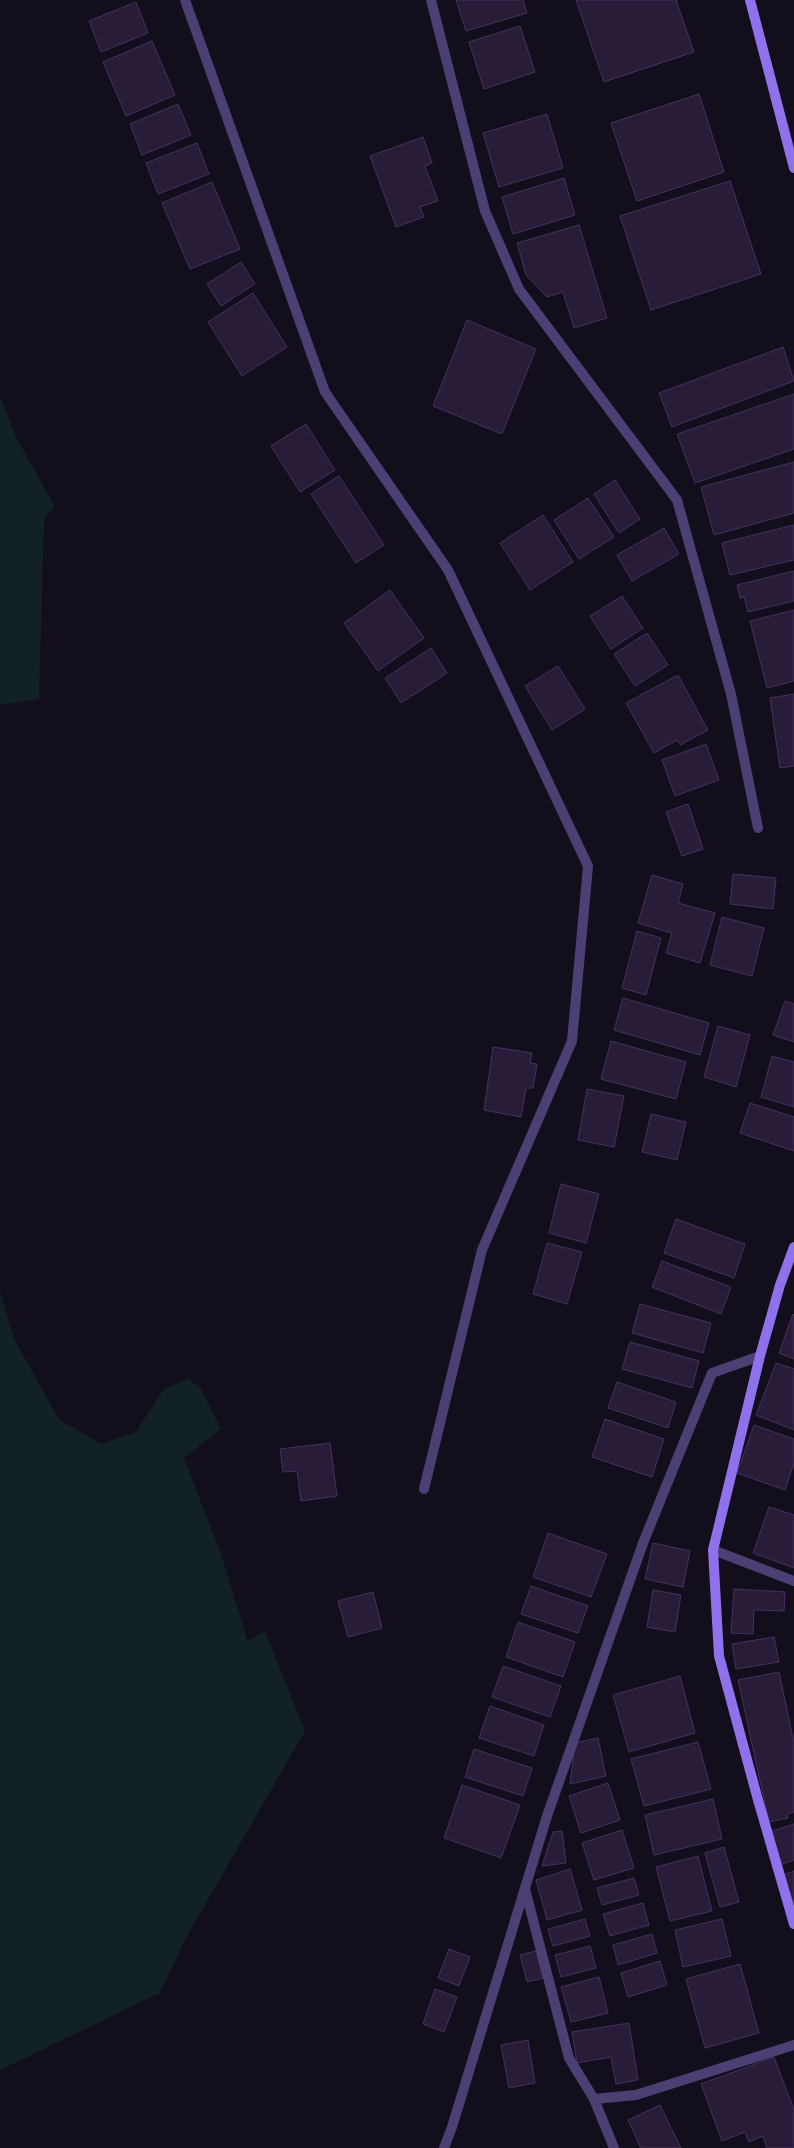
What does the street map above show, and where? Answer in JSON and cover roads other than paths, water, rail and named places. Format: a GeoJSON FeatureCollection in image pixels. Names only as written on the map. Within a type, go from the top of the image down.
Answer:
{"type":"FeatureCollection","features":[{"type":"Feature","properties":{"kind":"street"},"geometry":{"type":"LineString","coordinates":[[185,0],[326,392],[448,570],[588,866],[572,1041],[482,1250],[424,1490]]}},
{"type":"Feature","properties":{"kind":"street"},"geometry":{"type":"LineString","coordinates":[[431,0],[485,211],[519,289],[677,500],[731,694],[758,828]]}},
{"type":"Feature","properties":{"kind":"street"},"geometry":{"type":"LineString","coordinates":[[750,0],[794,168]]}},
{"type":"Feature","properties":{"kind":"street"},"geometry":{"type":"LineString","coordinates":[[794,1247],[780,1284],[760,1356],[713,1550],[719,1656],[794,1924]]}},
{"type":"Feature","properties":{"kind":"street"},"geometry":{"type":"LineString","coordinates":[[444,2148],[547,1816],[643,1543],[712,1373],[760,1356]]}},
{"type":"Feature","properties":{"kind":"street"},"geometry":{"type":"LineString","coordinates":[[713,1550],[794,1581]]}},
{"type":"Feature","properties":{"kind":"street"},"geometry":{"type":"LineString","coordinates":[[525,1888],[569,2058],[594,2099],[614,2148]]}},
{"type":"Feature","properties":{"kind":"street"},"geometry":{"type":"LineString","coordinates":[[594,2099],[636,2095],[794,2045]]}}]}
